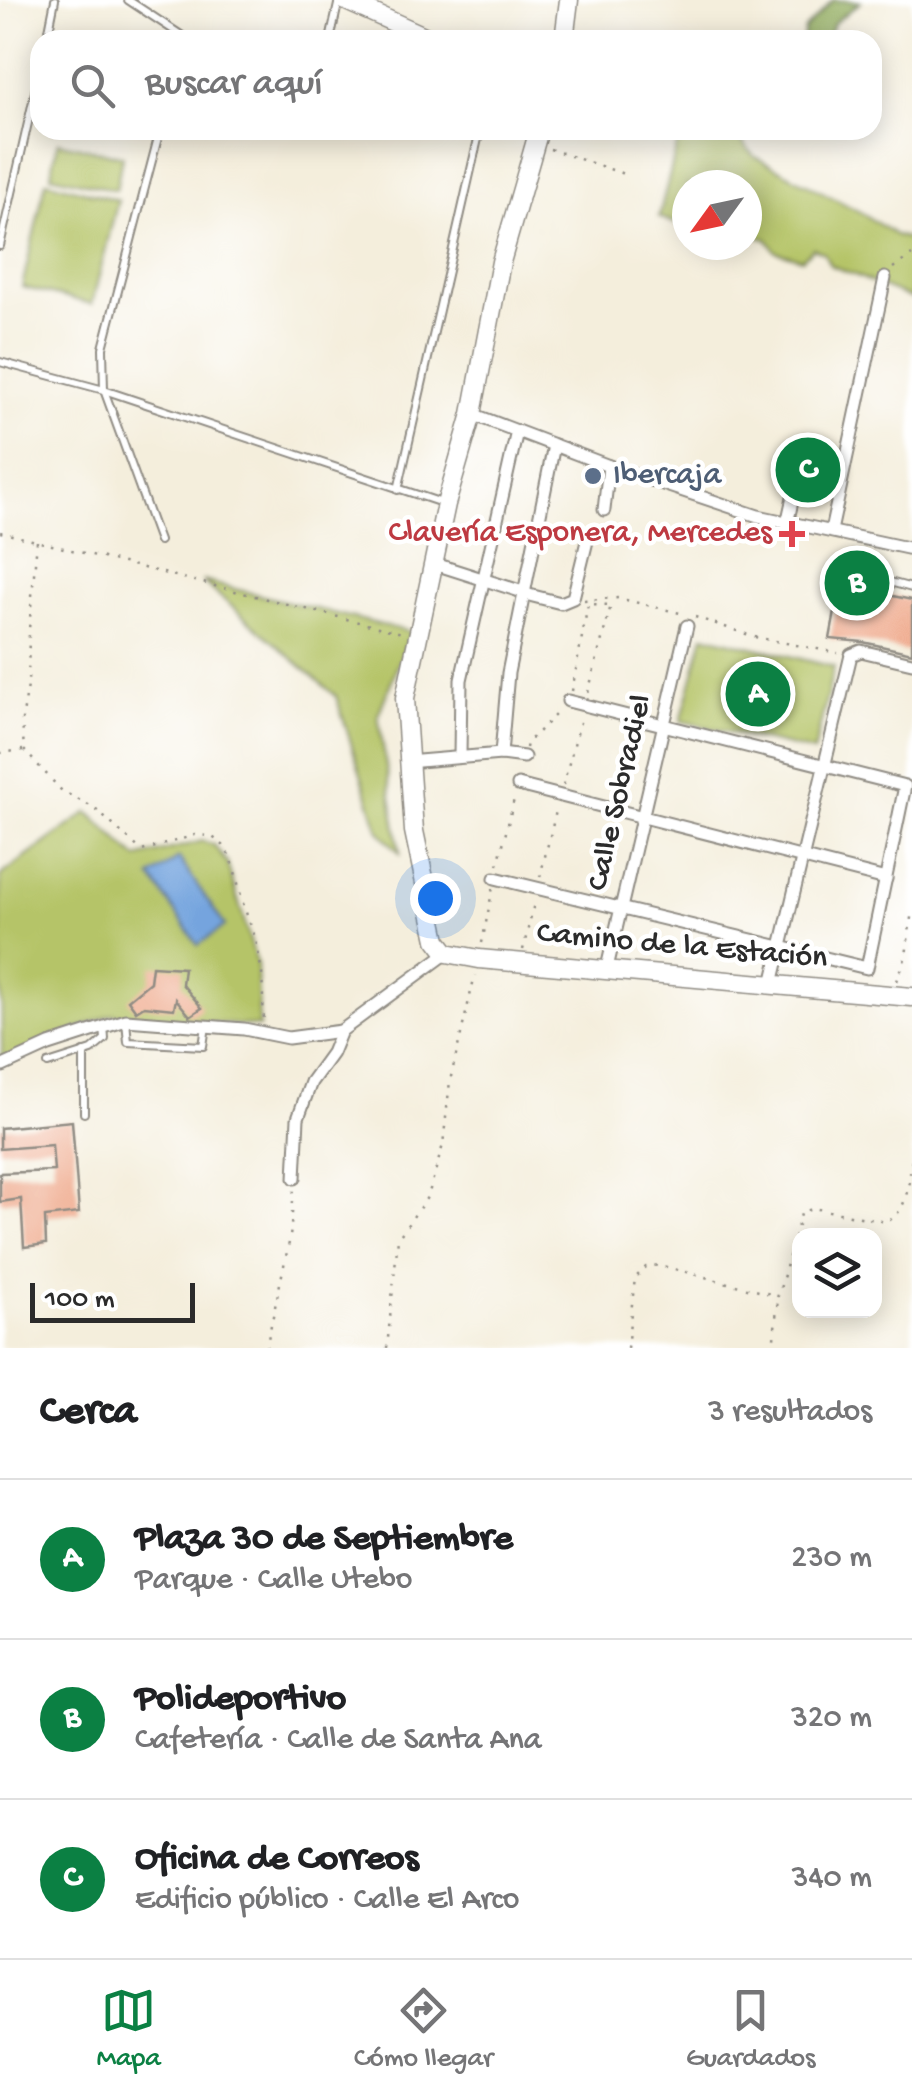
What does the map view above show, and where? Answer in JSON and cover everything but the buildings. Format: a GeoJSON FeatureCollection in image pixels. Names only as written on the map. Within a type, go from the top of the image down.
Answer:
{"type":"FeatureCollection","features":[{"type":"Feature","properties":{"kind":"street"},"geometry":{"type":"LineString","coordinates":[[342,0],[410,30]]}},
{"type":"Feature","properties":{"kind":"street"},"geometry":{"type":"LineString","coordinates":[[565,30],[569,0]]}},
{"type":"Feature","properties":{"kind":"street"},"geometry":{"type":"LineString","coordinates":[[3,1066],[104,1025],[126,1020],[288,1038],[341,1032],[447,954],[437,940],[427,906],[414,831],[404,698],[446,504],[472,414],[501,262],[536,140]]}},
{"type":"Feature","properties":{"kind":"street"},"geometry":{"type":"LineString","coordinates":[[831,531],[885,278]]}},
{"type":"Feature","properties":{"kind":"street"},"geometry":{"type":"LineString","coordinates":[[472,414],[609,466],[788,524],[912,550]]}},
{"type":"Feature","properties":{"kind":"street"},"geometry":{"type":"LineString","coordinates":[[460,756],[460,680],[517,431]]}},
{"type":"Feature","properties":{"kind":"street"},"geometry":{"type":"LineString","coordinates":[[501,754],[508,673],[554,445]]}},
{"type":"Feature","properties":{"kind":"street"},"geometry":{"type":"LineString","coordinates":[[788,524],[802,457]]}},
{"type":"Feature","properties":{"kind":"street"},"geometry":{"type":"LineString","coordinates":[[604,510],[609,466]]}},
{"type":"Feature","properties":{"kind":"street"},"geometry":{"type":"LineString","coordinates":[[432,563],[562,602],[574,598],[588,538]]}},
{"type":"Feature","properties":{"kind":"street"},"geometry":{"type":"LineString","coordinates":[[887,543],[912,540]]}},
{"type":"Feature","properties":{"kind":"street","name":"Calle Sobradiel"},"geometry":{"type":"LineString","coordinates":[[606,972],[687,626]]}},
{"type":"Feature","properties":{"kind":"street"},"geometry":{"type":"LineString","coordinates":[[772,984],[850,655],[861,652],[912,663]]}},
{"type":"Feature","properties":{"kind":"street"},"geometry":{"type":"LineString","coordinates":[[568,701],[905,786],[862,993]]}},
{"type":"Feature","properties":{"kind":"street"},"geometry":{"type":"LineString","coordinates":[[407,762],[501,754],[524,757]]}},
{"type":"Feature","properties":{"kind":"street"},"geometry":{"type":"LineString","coordinates":[[518,786],[886,879]]}},
{"type":"Feature","properties":{"kind":"street"},"geometry":{"type":"LineString","coordinates":[[495,878],[867,968]]}},
{"type":"Feature","properties":{"kind":"street","name":"Camino de la Estación"},"geometry":{"type":"LineString","coordinates":[[447,954],[520,964],[912,998]]}},
{"type":"Feature","properties":{"kind":"street"},"geometry":{"type":"LineString","coordinates":[[295,1178],[298,1118],[311,1082],[332,1053],[341,1032]]}},
{"type":"Feature","properties":{"kind":"lane"},"geometry":{"type":"LineString","coordinates":[[48,30],[55,0]]}},
{"type":"Feature","properties":{"kind":"lane"},"geometry":{"type":"LineString","coordinates":[[128,0],[172,30]]}},
{"type":"Feature","properties":{"kind":"lane"},"geometry":{"type":"LineString","coordinates":[[333,30],[342,0]]}},
{"type":"Feature","properties":{"kind":"lane"},"geometry":{"type":"LineString","coordinates":[[0,246],[30,114]]}},
{"type":"Feature","properties":{"kind":"lane"},"geometry":{"type":"LineString","coordinates":[[157,140],[103,348],[104,390],[159,541]]}},
{"type":"Feature","properties":{"kind":"lane"},"geometry":{"type":"LineString","coordinates":[[398,490],[478,140]]}},
{"type":"Feature","properties":{"kind":"lane"},"geometry":{"type":"LineString","coordinates":[[0,362],[104,390],[446,504]]}},
{"type":"Feature","properties":{"kind":"lane"},"geometry":{"type":"LineString","coordinates":[[886,581],[912,588]]}},
{"type":"Feature","properties":{"kind":"lane"},"geometry":{"type":"LineString","coordinates":[[126,1020],[128,1042],[204,1046],[206,1026]]}},
{"type":"Feature","properties":{"kind":"lane"},"geometry":{"type":"LineString","coordinates":[[48,1064],[99,1046],[105,1039],[104,1025]]}},
{"type":"Feature","properties":{"kind":"lane"},"geometry":{"type":"LineString","coordinates":[[84,1052],[84,1113]]}},
{"type":"Feature","properties":{"kind":"path"},"geometry":{"type":"LineString","coordinates":[[544,140],[624,174]]}},
{"type":"Feature","properties":{"kind":"path"},"geometry":{"type":"LineString","coordinates":[[885,278],[912,255]]}},
{"type":"Feature","properties":{"kind":"path"},"geometry":{"type":"LineString","coordinates":[[0,532],[398,634],[416,634]]}},
{"type":"Feature","properties":{"kind":"path"},"geometry":{"type":"LineString","coordinates":[[37,541],[28,630],[28,686],[22,720],[24,750],[62,791],[94,808],[142,851],[194,835],[212,836],[222,845],[232,860],[256,940],[265,1034]]}},
{"type":"Feature","properties":{"kind":"path"},"geometry":{"type":"LineString","coordinates":[[590,600],[638,601],[754,638],[850,655]]}},
{"type":"Feature","properties":{"kind":"path"},"geometry":{"type":"LineString","coordinates":[[520,964],[610,605],[588,604],[568,701],[527,743],[524,757]]}},
{"type":"Feature","properties":{"kind":"path"},"geometry":{"type":"LineString","coordinates":[[0,753],[24,750]]}},
{"type":"Feature","properties":{"kind":"path"},"geometry":{"type":"LineString","coordinates":[[387,1348],[398,1238],[428,1196],[443,1145],[450,1081],[518,786]]}},
{"type":"Feature","properties":{"kind":"path"},"geometry":{"type":"LineString","coordinates":[[889,995],[901,975],[912,910]]}},
{"type":"Feature","properties":{"kind":"path"},"geometry":{"type":"LineString","coordinates":[[773,1348],[778,1296],[801,1214],[813,1208],[886,1222],[896,1218],[903,1207],[912,1160]]}},
{"type":"Feature","properties":{"kind":"path"},"geometry":{"type":"LineString","coordinates":[[266,1348],[290,1238],[295,1178]]}},
{"type":"Feature","properties":{"kind":"path"},"geometry":{"type":"LineString","coordinates":[[627,1348],[635,1278],[646,1266],[778,1296]]}},
{"type":"Feature","properties":{"kind":"green space"},"geometry":{"type":"Polygon","coordinates":[[[833,0],[861,2],[835,22],[831,30],[805,29],[833,0]]]}},
{"type":"Feature","properties":{"kind":"green space"},"geometry":{"type":"Polygon","coordinates":[[[678,140],[740,140],[754,156],[862,213],[895,235],[912,240],[912,299],[830,265],[824,253],[813,248],[802,259],[775,251],[762,238],[762,170],[672,170],[672,222],[659,217],[678,140]]]}},
{"type":"Feature","properties":{"kind":"green space"},"geometry":{"type":"Polygon","coordinates":[[[58,142],[122,156],[116,190],[51,175],[58,142]]]}},
{"type":"Feature","properties":{"kind":"green space"},"geometry":{"type":"Polygon","coordinates":[[[46,181],[118,200],[92,304],[22,287],[46,181]]]}},
{"type":"Feature","properties":{"kind":"green space"},"geometry":{"type":"Polygon","coordinates":[[[821,451],[836,456],[828,499],[812,495],[821,451]]]}},
{"type":"Feature","properties":{"kind":"green space"},"geometry":{"type":"Polygon","coordinates":[[[202,581],[411,632],[378,715],[400,853],[379,831],[336,696],[202,581]]]}},
{"type":"Feature","properties":{"kind":"green space"},"geometry":{"type":"Polygon","coordinates":[[[704,635],[834,667],[814,752],[681,721],[704,635]]]}},
{"type":"Feature","properties":{"kind":"green space"},"geometry":{"type":"Polygon","coordinates":[[[88,812],[137,858],[202,841],[214,845],[227,863],[257,964],[259,1027],[112,1014],[2,1062],[0,876],[88,812]]]}},
{"type":"Feature","properties":{"kind":"water"},"geometry":{"type":"Polygon","coordinates":[[[179,858],[225,926],[198,945],[151,877],[179,858]]]}},
{"type":"Feature","properties":{"kind":"place","name":"Oficina de Correos"},"geometry":{"type":"Point","coordinates":[808,470]}},
{"type":"Feature","properties":{"kind":"place","name":"Ibercaja"},"geometry":{"type":"Point","coordinates":[593,476]}},
{"type":"Feature","properties":{"kind":"place","name":"Clavería Esponera, Mercedes"},"geometry":{"type":"Point","coordinates":[792,534]}},
{"type":"Feature","properties":{"kind":"place","name":"Polideportivo"},"geometry":{"type":"Point","coordinates":[857,583]}},
{"type":"Feature","properties":{"kind":"place","name":"Plaza 30 de Septiembre"},"geometry":{"type":"Point","coordinates":[758,694]}}]}
